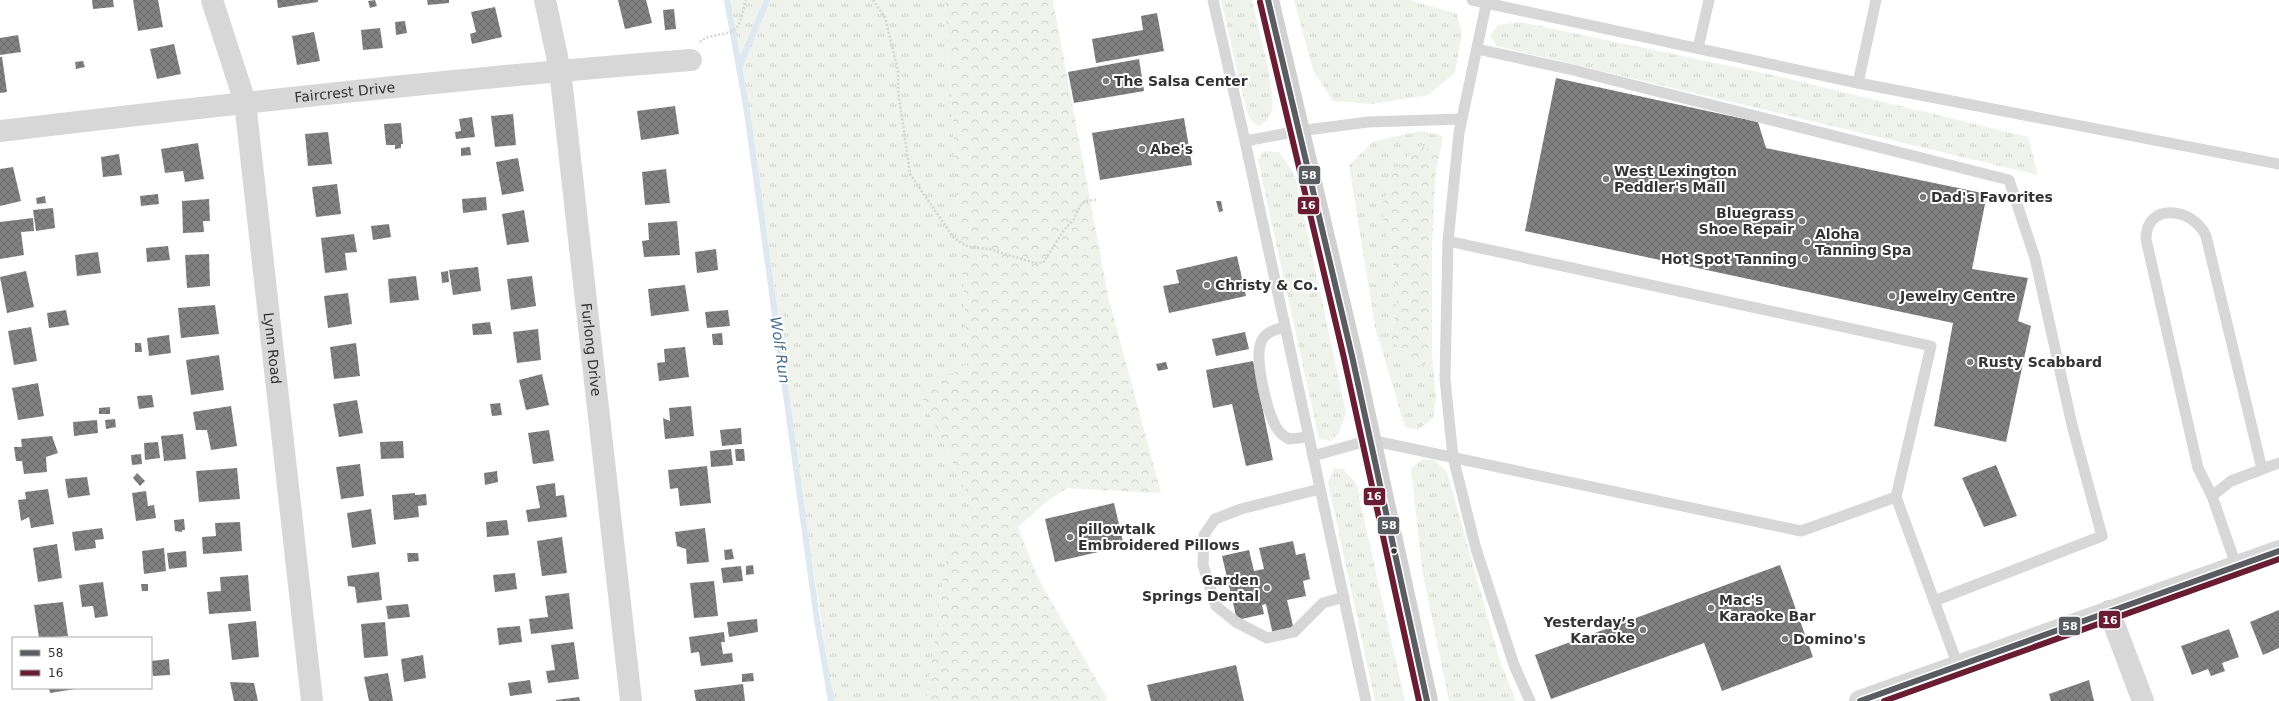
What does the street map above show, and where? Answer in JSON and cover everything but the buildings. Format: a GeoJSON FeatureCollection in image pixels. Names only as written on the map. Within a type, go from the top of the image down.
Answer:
{"type":"FeatureCollection","features":[{"type":"Feature","properties":{"kind":"main road"},"geometry":{"type":"LineString","coordinates":[[1268,0],[1370,440],[1427,701]]}},
{"type":"Feature","properties":{"kind":"street","name":"Lynn Road"},"geometry":{"type":"LineString","coordinates":[[212,0],[245,102],[312,701]]}},
{"type":"Feature","properties":{"kind":"street","name":"Furlong Drive"},"geometry":{"type":"LineString","coordinates":[[545,0],[560,70],[631,701]]}},
{"type":"Feature","properties":{"kind":"street","name":"Faircrest Drive"},"geometry":{"type":"LineString","coordinates":[[0,131],[245,102],[560,70],[694,52]]}},
{"type":"Feature","properties":{"kind":"street"},"geometry":{"type":"LineString","coordinates":[[1860,701],[2236,565],[2279,551]]}},
{"type":"Feature","properties":{"kind":"street"},"geometry":{"type":"LineString","coordinates":[[2109,612],[2143,701]]}},
{"type":"Feature","properties":{"kind":"lane"},"geometry":{"type":"LineString","coordinates":[[1212,0],[1246,141],[1366,701]]}},
{"type":"Feature","properties":{"kind":"lane"},"geometry":{"type":"LineString","coordinates":[[1472,0],[1858,83],[2279,164]]}},
{"type":"Feature","properties":{"kind":"lane"},"geometry":{"type":"LineString","coordinates":[[1698,48],[1708,0]]}},
{"type":"Feature","properties":{"kind":"lane"},"geometry":{"type":"LineString","coordinates":[[1858,83],[1876,0]]}},
{"type":"Feature","properties":{"kind":"lane"},"geometry":{"type":"LineString","coordinates":[[1486,2],[1462,119],[1448,240],[1445,379],[1453,457],[1476,549],[1514,665],[1530,701]]}},
{"type":"Feature","properties":{"kind":"lane"},"geometry":{"type":"LineString","coordinates":[[1477,49],[1573,70],[2009,180],[2035,258],[2072,425],[2102,536],[1934,601]]}},
{"type":"Feature","properties":{"kind":"lane"},"geometry":{"type":"LineString","coordinates":[[1246,141],[1299,131],[1368,122],[1462,119]]}},
{"type":"Feature","properties":{"kind":"lane"},"geometry":{"type":"LineString","coordinates":[[2236,565],[2212,496],[2198,468],[2146,238],[2149,224],[2162,213],[2171,212],[2197,221],[2206,236],[2262,469]]}},
{"type":"Feature","properties":{"kind":"lane"},"geometry":{"type":"LineString","coordinates":[[1448,240],[1931,346],[1896,497],[1958,666]]}},
{"type":"Feature","properties":{"kind":"lane"},"geometry":{"type":"LineString","coordinates":[[1285,327],[1268,332],[1261,341],[1259,349],[1264,387],[1270,412],[1276,427],[1283,435],[1289,439],[1309,436]]}},
{"type":"Feature","properties":{"kind":"lane"},"geometry":{"type":"LineString","coordinates":[[1313,456],[1370,440],[1801,530],[1896,497]]}},
{"type":"Feature","properties":{"kind":"lane"},"geometry":{"type":"LineString","coordinates":[[2212,496],[2231,481],[2279,463]]}},
{"type":"Feature","properties":{"kind":"lane"},"geometry":{"type":"LineString","coordinates":[[1320,489],[1241,509],[1215,519],[1204,535],[1203,565],[1216,606],[1236,622],[1268,638],[1294,632],[1323,603],[1344,597]]}},
{"type":"Feature","properties":{"kind":"path"},"geometry":{"type":"LineString","coordinates":[[694,52],[704,38],[727,34],[738,26],[746,0]]}},
{"type":"Feature","properties":{"kind":"path"},"geometry":{"type":"LineString","coordinates":[[873,0],[885,17],[898,71],[898,90],[910,174],[954,238],[969,247],[990,249],[1035,263],[1042,262],[1064,230],[1074,219],[1080,206],[1086,201],[1096,200]]}},
{"type":"Feature","properties":{"kind":"green space"},"geometry":{"type":"Polygon","coordinates":[[[729,0],[945,0],[968,363],[921,396],[975,510],[947,551],[926,701],[833,701],[729,0]]]}},
{"type":"Feature","properties":{"kind":"green space"},"geometry":{"type":"Polygon","coordinates":[[[945,0],[1053,0],[1108,296],[1161,493],[1067,488],[1046,502],[1018,527],[1038,578],[1107,698],[1105,701],[926,701],[947,551],[975,510],[921,396],[968,363],[945,0]]]}},
{"type":"Feature","properties":{"kind":"green space"},"geometry":{"type":"Polygon","coordinates":[[[1221,0],[1252,0],[1269,72],[1272,100],[1272,110],[1270,115],[1259,127],[1251,120],[1247,112],[1221,0]]]}},
{"type":"Feature","properties":{"kind":"green space"},"geometry":{"type":"Polygon","coordinates":[[[1294,0],[1409,0],[1457,14],[1462,34],[1455,73],[1428,95],[1373,104],[1333,101],[1313,70],[1294,0]]]}},
{"type":"Feature","properties":{"kind":"green space"},"geometry":{"type":"Polygon","coordinates":[[[1521,22],[1777,76],[2028,137],[2038,175],[1497,46],[1490,35],[1498,25],[1521,22]]]}},
{"type":"Feature","properties":{"kind":"green space"},"geometry":{"type":"Polygon","coordinates":[[[1421,131],[1443,136],[1440,153],[1421,146],[1393,261],[1397,302],[1391,337],[1422,367],[1432,356],[1436,398],[1433,418],[1418,430],[1405,427],[1375,327],[1349,165],[1374,141],[1421,131]]]}},
{"type":"Feature","properties":{"kind":"green space"},"geometry":{"type":"Polygon","coordinates":[[[1421,146],[1440,153],[1436,169],[1432,244],[1432,356],[1422,367],[1408,362],[1391,337],[1397,302],[1393,261],[1381,209],[1391,177],[1409,154],[1421,146]]]}},
{"type":"Feature","properties":{"kind":"green space"},"geometry":{"type":"Polygon","coordinates":[[[1264,151],[1279,152],[1295,175],[1346,413],[1340,431],[1331,441],[1319,439],[1258,160],[1264,151]]]}},
{"type":"Feature","properties":{"kind":"green space"},"geometry":{"type":"Polygon","coordinates":[[[1433,459],[1447,472],[1500,661],[1516,701],[1449,701],[1422,570],[1411,468],[1421,460],[1433,459]]]}},
{"type":"Feature","properties":{"kind":"green space"},"geometry":{"type":"Polygon","coordinates":[[[1334,468],[1343,469],[1356,483],[1405,701],[1375,701],[1328,482],[1334,468]]]}},
{"type":"Feature","properties":{"kind":"waterway","name":"Wolf Run"},"geometry":{"type":"LineString","coordinates":[[727,0],[747,112],[817,620],[831,701]]}},
{"type":"Feature","properties":{"kind":"waterway"},"geometry":{"type":"LineString","coordinates":[[740,65],[767,0]]}},
{"type":"Feature","properties":{"kind":"transit line","name":"58"},"geometry":{"type":"LineString","coordinates":[[1268,0],[1352,356],[1427,701]]}},
{"type":"Feature","properties":{"kind":"transit line","name":"16"},"geometry":{"type":"LineString","coordinates":[[1260,2],[1344,358],[1419,701]]}},
{"type":"Feature","properties":{"kind":"transit line","name":"58"},"geometry":{"type":"LineString","coordinates":[[1860,701],[2279,551]]}},
{"type":"Feature","properties":{"kind":"transit line","name":"16"},"geometry":{"type":"LineString","coordinates":[[1884,701],[2279,559]]}},
{"type":"Feature","properties":{"kind":"place","name":"The Salsa Center"},"geometry":{"type":"Point","coordinates":[1106,81]}},
{"type":"Feature","properties":{"kind":"place","name":"Abe's"},"geometry":{"type":"Point","coordinates":[1142,149]}},
{"type":"Feature","properties":{"kind":"place","name":"West Lexington Peddler's Mall"},"geometry":{"type":"Point","coordinates":[1606,179]}},
{"type":"Feature","properties":{"kind":"place","name":"Dad's Favorites"},"geometry":{"type":"Point","coordinates":[1923,197]}},
{"type":"Feature","properties":{"kind":"place","name":"Bluegrass Shoe Repair"},"geometry":{"type":"Point","coordinates":[1802,221]}},
{"type":"Feature","properties":{"kind":"place","name":"Aloha Tanning Spa"},"geometry":{"type":"Point","coordinates":[1807,242]}},
{"type":"Feature","properties":{"kind":"place","name":"Hot Spot Tanning"},"geometry":{"type":"Point","coordinates":[1805,259]}},
{"type":"Feature","properties":{"kind":"place","name":"Christy & Co."},"geometry":{"type":"Point","coordinates":[1207,285]}},
{"type":"Feature","properties":{"kind":"place","name":"Jewelry Centre"},"geometry":{"type":"Point","coordinates":[1892,296]}},
{"type":"Feature","properties":{"kind":"place","name":"Rusty Scabbard"},"geometry":{"type":"Point","coordinates":[1970,362]}},
{"type":"Feature","properties":{"kind":"place","name":"pillowtalk Embroidered Pillows"},"geometry":{"type":"Point","coordinates":[1070,537]}},
{"type":"Feature","properties":{"kind":"place","name":"Garden Springs Dental"},"geometry":{"type":"Point","coordinates":[1267,588]}},
{"type":"Feature","properties":{"kind":"place","name":"Mac's Karaoke Bar"},"geometry":{"type":"Point","coordinates":[1711,608]}},
{"type":"Feature","properties":{"kind":"place","name":"Yesterday’s Karaoke"},"geometry":{"type":"Point","coordinates":[1643,630]}},
{"type":"Feature","properties":{"kind":"place","name":"Domino's"},"geometry":{"type":"Point","coordinates":[1785,639]}}]}
